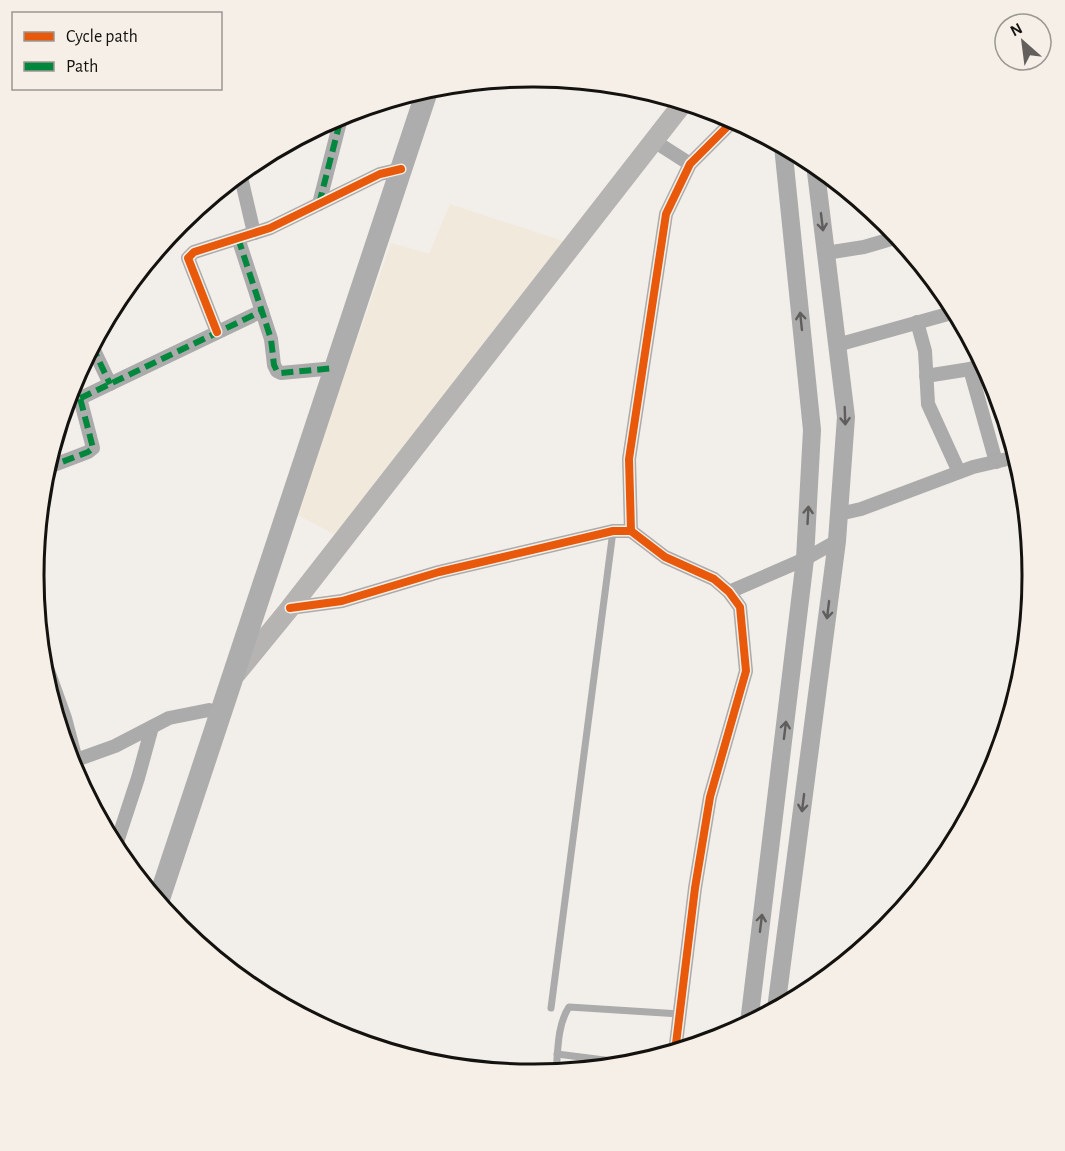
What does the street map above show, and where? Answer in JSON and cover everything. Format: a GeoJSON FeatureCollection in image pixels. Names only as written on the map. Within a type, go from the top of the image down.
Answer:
{"type":"FeatureCollection","features":[{"type":"Feature","properties":{"kind":"main road"},"geometry":{"type":"LineString","coordinates":[[161,893],[424,99]]}},
{"type":"Feature","properties":{"kind":"main road"},"geometry":{"type":"LineString","coordinates":[[232,679],[290,608],[679,109]]}},
{"type":"Feature","properties":{"kind":"street"},"geometry":{"type":"LineString","coordinates":[[319,204],[339,127]]}},
{"type":"Feature","properties":{"kind":"street"},"geometry":{"type":"LineString","coordinates":[[631,531],[629,459],[666,214],[690,164],[727,127]]}},
{"type":"Feature","properties":{"kind":"street"},"geometry":{"type":"LineString","coordinates":[[654,141],[690,164]]}},
{"type":"Feature","properties":{"kind":"street"},"geometry":{"type":"LineString","coordinates":[[750,1013],[806,559],[812,430],[784,156]]}},
{"type":"Feature","properties":{"kind":"street"},"geometry":{"type":"LineString","coordinates":[[217,332],[188,258],[194,252],[270,228],[380,174],[401,169]]}},
{"type":"Feature","properties":{"kind":"street"},"geometry":{"type":"LineString","coordinates":[[777,999],[837,541],[846,417],[817,178]]}},
{"type":"Feature","properties":{"kind":"street"},"geometry":{"type":"LineString","coordinates":[[242,183],[254,233]]}},
{"type":"Feature","properties":{"kind":"street"},"geometry":{"type":"LineString","coordinates":[[238,238],[271,339],[274,365],[277,371],[281,373],[335,368]]}},
{"type":"Feature","properties":{"kind":"street"},"geometry":{"type":"LineString","coordinates":[[826,253],[864,247],[888,240]]}},
{"type":"Feature","properties":{"kind":"street"},"geometry":{"type":"LineString","coordinates":[[76,401],[261,310]]}},
{"type":"Feature","properties":{"kind":"street"},"geometry":{"type":"LineString","coordinates":[[837,345],[946,314]]}},
{"type":"Feature","properties":{"kind":"street"},"geometry":{"type":"LineString","coordinates":[[917,322],[925,351],[928,404],[959,472]]}},
{"type":"Feature","properties":{"kind":"street"},"geometry":{"type":"LineString","coordinates":[[96,355],[110,384]]}},
{"type":"Feature","properties":{"kind":"street"},"geometry":{"type":"LineString","coordinates":[[926,376],[975,367]]}},
{"type":"Feature","properties":{"kind":"street"},"geometry":{"type":"LineString","coordinates":[[969,369],[996,462]]}},
{"type":"Feature","properties":{"kind":"street"},"geometry":{"type":"LineString","coordinates":[[57,464],[93,448],[80,399]]}},
{"type":"Feature","properties":{"kind":"street"},"geometry":{"type":"LineString","coordinates":[[839,514],[861,510],[959,472],[1007,459]]}},
{"type":"Feature","properties":{"kind":"street"},"geometry":{"type":"LineString","coordinates":[[290,608],[342,601],[439,572],[613,531],[631,531],[665,557],[714,579],[729,592],[740,607],[746,671],[710,797],[695,888],[676,1043]]}},
{"type":"Feature","properties":{"kind":"street"},"geometry":{"type":"LineString","coordinates":[[729,592],[806,559],[837,541]]}},
{"type":"Feature","properties":{"kind":"street"},"geometry":{"type":"LineString","coordinates":[[79,759],[115,746],[169,718],[209,710],[220,716]]}},
{"type":"Feature","properties":{"kind":"street"},"geometry":{"type":"LineString","coordinates":[[119,836],[152,727]]}},
{"type":"Feature","properties":{"kind":"street"},"geometry":{"type":"LineString","coordinates":[[757,960],[781,966]]}},
{"type":"Feature","properties":{"kind":"lane"},"geometry":{"type":"LineString","coordinates":[[551,1008],[613,531]]}},
{"type":"Feature","properties":{"kind":"lane"},"geometry":{"type":"LineString","coordinates":[[557,1063],[565,1014],[569,1007],[680,1014]]}},
{"type":"Feature","properties":{"kind":"lane"},"geometry":{"type":"LineString","coordinates":[[557,1054],[600,1059]]}},
{"type":"Feature","properties":{"kind":"shaded area"},"geometry":{"type":"Polygon","coordinates":[[[450,204],[566,242],[339,537],[296,514],[391,243],[429,254],[450,204]]]}},
{"type":"Feature","properties":{"kind":"marked path"},"geometry":{"type":"LineString","coordinates":[[319,204],[339,127]]}},
{"type":"Feature","properties":{"kind":"marked path"},"geometry":{"type":"LineString","coordinates":[[238,238],[271,339],[274,365],[277,371],[281,373],[335,368]]}},
{"type":"Feature","properties":{"kind":"marked path"},"geometry":{"type":"LineString","coordinates":[[76,400],[262,311]]}},
{"type":"Feature","properties":{"kind":"marked path"},"geometry":{"type":"LineString","coordinates":[[96,355],[110,384]]}},
{"type":"Feature","properties":{"kind":"marked path"},"geometry":{"type":"LineString","coordinates":[[57,464],[93,448],[80,398]]}},
{"type":"Feature","properties":{"kind":"cycle path"},"geometry":{"type":"LineString","coordinates":[[631,531],[629,459],[666,214],[690,164],[727,127]]}},
{"type":"Feature","properties":{"kind":"cycle path"},"geometry":{"type":"LineString","coordinates":[[217,332],[188,258],[194,252],[270,228],[380,174],[401,169]]}},
{"type":"Feature","properties":{"kind":"cycle path"},"geometry":{"type":"LineString","coordinates":[[290,608],[342,601],[439,572],[613,531],[631,531],[665,557],[714,579],[729,592],[740,607],[746,671],[710,797],[695,888],[676,1043]]}}]}
